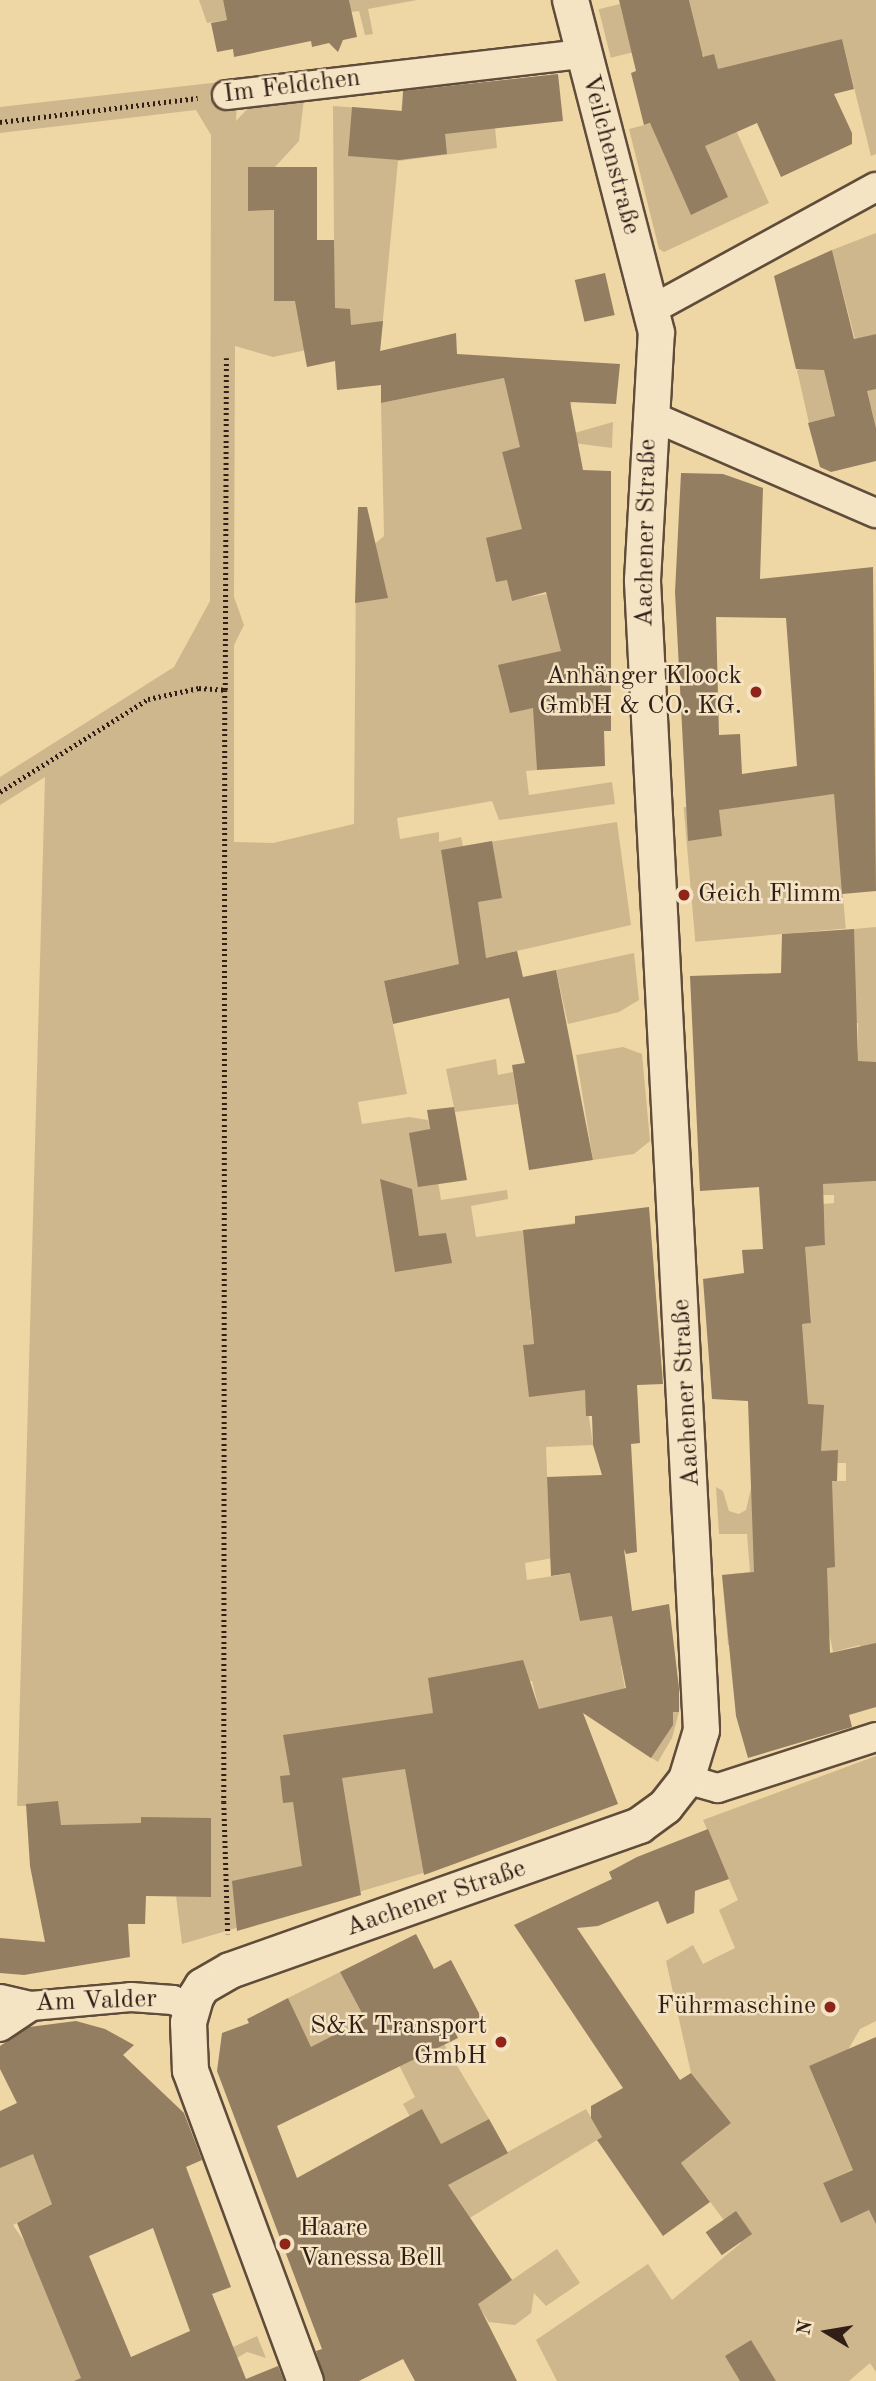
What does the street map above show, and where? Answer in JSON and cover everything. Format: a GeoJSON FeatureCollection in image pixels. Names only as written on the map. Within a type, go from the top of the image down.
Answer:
{"type":"FeatureCollection","features":[{"type":"Feature","properties":{"kind":"street","name":"Veilchenstraße"},"geometry":{"type":"LineString","coordinates":[[570,0],[651,310]]}},
{"type":"Feature","properties":{"kind":"street","name":"Im Feldchen"},"geometry":{"type":"LineString","coordinates":[[227,95],[584,54]]}},
{"type":"Feature","properties":{"kind":"street"},"geometry":{"type":"LineString","coordinates":[[651,310],[876,187]]}},
{"type":"Feature","properties":{"kind":"street","name":"Aachener Straße"},"geometry":{"type":"LineString","coordinates":[[191,2008],[202,1986],[230,1970],[616,1836],[655,1815],[686,1779],[698,1747],[703,1709],[642,580],[649,415],[656,347],[651,310]]}},
{"type":"Feature","properties":{"kind":"street"},"geometry":{"type":"LineString","coordinates":[[649,415],[876,513]]}},
{"type":"Feature","properties":{"kind":"street"},"geometry":{"type":"LineString","coordinates":[[686,1779],[718,1788],[876,1737]]}},
{"type":"Feature","properties":{"kind":"street","name":"Am Valder"},"geometry":{"type":"LineString","coordinates":[[0,1999],[31,2007],[131,1997],[173,2000],[191,2008]]}},
{"type":"Feature","properties":{"kind":"street"},"geometry":{"type":"LineString","coordinates":[[0,2027],[31,2007]]}},
{"type":"Feature","properties":{"kind":"street"},"geometry":{"type":"LineString","coordinates":[[191,2008],[187,2038],[193,2081],[305,2381]]}},
{"type":"Feature","properties":{"kind":"path","name":"Im Feldchen"},"geometry":{"type":"LineString","coordinates":[[0,122],[227,95]]}},
{"type":"Feature","properties":{"kind":"path"},"geometry":{"type":"LineString","coordinates":[[226,358],[227,1258],[224,1802],[230,1970]]}},
{"type":"Feature","properties":{"kind":"path"},"geometry":{"type":"LineString","coordinates":[[0,792],[148,699],[199,688],[225,690]]}},
{"type":"Feature","properties":{"kind":"shaded area"},"geometry":{"type":"Polygon","coordinates":[[[199,0],[223,0],[227,20],[207,23],[199,0]]]}},
{"type":"Feature","properties":{"kind":"shaded area"},"geometry":{"type":"Polygon","coordinates":[[[349,0],[417,0],[368,9],[373,34],[365,35],[359,11],[351,12],[349,0]]]}},
{"type":"Feature","properties":{"kind":"shaded area"},"geometry":{"type":"Polygon","coordinates":[[[689,0],[876,0],[876,154],[871,156],[842,39],[710,73],[769,203],[664,252],[659,249],[629,129],[680,116],[707,73],[703,54],[693,57],[682,42],[698,37],[689,0]]]}},
{"type":"Feature","properties":{"kind":"shaded area"},"geometry":{"type":"Polygon","coordinates":[[[620,4],[632,53],[611,58],[599,9],[620,4]]]}},
{"type":"Feature","properties":{"kind":"shaded area"},"geometry":{"type":"Polygon","coordinates":[[[238,80],[236,121],[252,104],[304,99],[299,141],[275,167],[249,211],[275,210],[275,240],[334,240],[333,106],[401,111],[404,88],[467,81],[470,100],[492,97],[497,148],[398,161],[380,351],[335,344],[273,357],[235,346],[234,597],[244,625],[234,645],[234,842],[273,843],[354,824],[356,560],[384,536],[381,403],[504,378],[572,398],[570,415],[543,441],[502,452],[513,492],[537,526],[501,535],[512,600],[546,594],[573,652],[535,682],[537,770],[526,771],[529,795],[612,782],[615,804],[499,820],[492,801],[397,818],[400,839],[439,832],[439,842],[461,837],[463,846],[617,822],[631,925],[384,981],[407,1094],[358,1102],[362,1124],[409,1117],[428,1120],[441,1200],[507,1190],[508,1199],[471,1206],[476,1237],[575,1223],[585,1302],[530,1310],[534,1341],[556,1341],[524,1345],[585,1390],[593,1445],[546,1447],[550,1551],[570,1555],[525,1563],[527,1580],[573,1573],[620,1615],[629,1663],[621,1666],[625,1689],[542,1721],[532,1681],[431,1698],[457,1863],[182,1944],[176,1896],[26,1806],[17,1806],[45,777],[0,805],[0,777],[174,667],[210,601],[211,135],[196,110],[0,133],[0,107],[238,80]]]}},
{"type":"Feature","properties":{"kind":"shaded area"},"geometry":{"type":"Polygon","coordinates":[[[876,233],[876,334],[855,339],[832,250],[876,233]]]}},
{"type":"Feature","properties":{"kind":"shaded area"},"geometry":{"type":"Polygon","coordinates":[[[858,355],[876,389],[876,428],[871,407],[814,445],[797,370],[858,355]]]}},
{"type":"Feature","properties":{"kind":"shaded area"},"geometry":{"type":"Polygon","coordinates":[[[613,422],[612,448],[550,440],[613,422]]]}},
{"type":"Feature","properties":{"kind":"shaded area"},"geometry":{"type":"Polygon","coordinates":[[[834,794],[846,928],[695,942],[684,807],[834,794]]]}},
{"type":"Feature","properties":{"kind":"shaded area"},"geometry":{"type":"Polygon","coordinates":[[[876,927],[876,1062],[844,1062],[858,1054],[858,1023],[842,1023],[854,984],[854,929],[876,927]]]}},
{"type":"Feature","properties":{"kind":"shaded area"},"geometry":{"type":"Polygon","coordinates":[[[634,953],[639,1000],[619,1012],[568,1024],[556,970],[634,953]]]}},
{"type":"Feature","properties":{"kind":"shaded area"},"geometry":{"type":"Polygon","coordinates":[[[623,1047],[642,1054],[650,1141],[634,1154],[593,1160],[576,1055],[623,1047]]]}},
{"type":"Feature","properties":{"kind":"shaded area"},"geometry":{"type":"Polygon","coordinates":[[[496,1059],[498,1075],[513,1072],[518,1104],[455,1112],[446,1069],[496,1059]]]}},
{"type":"Feature","properties":{"kind":"shaded area"},"geometry":{"type":"Polygon","coordinates":[[[876,1181],[875,1708],[860,1645],[833,1652],[829,1632],[728,1645],[722,1575],[750,1572],[747,1534],[719,1534],[716,1487],[723,1491],[729,1511],[739,1514],[746,1510],[753,1480],[846,1481],[846,1463],[828,1463],[827,1451],[790,1452],[780,1403],[802,1324],[811,1323],[810,1306],[779,1248],[825,1245],[824,1217],[810,1205],[834,1203],[834,1195],[814,1195],[814,1184],[876,1181]]]}},
{"type":"Feature","properties":{"kind":"shaded area"},"geometry":{"type":"Polygon","coordinates":[[[679,1712],[672,1738],[658,1762],[631,1745],[625,1713],[679,1712]]]}},
{"type":"Feature","properties":{"kind":"shaded area"},"geometry":{"type":"Polygon","coordinates":[[[876,1756],[876,2021],[860,2029],[848,2050],[809,2066],[840,2140],[876,2125],[854,2169],[823,2183],[841,2222],[876,2207],[876,2372],[870,2363],[849,2381],[776,2381],[751,2341],[740,2381],[557,2381],[536,2340],[648,2264],[672,2300],[741,2243],[681,2163],[731,2123],[691,2073],[666,1961],[693,1945],[703,1964],[735,1948],[719,1910],[738,1900],[703,1820],[876,1756]]]}},
{"type":"Feature","properties":{"kind":"shaded area"},"geometry":{"type":"Polygon","coordinates":[[[340,1972],[365,2019],[313,2053],[288,1998],[340,1972]]]}},
{"type":"Feature","properties":{"kind":"shaded area"},"geometry":{"type":"Polygon","coordinates":[[[441,2039],[489,2119],[441,2144],[413,2122],[403,2104],[415,2097],[398,2063],[441,2039]]]}},
{"type":"Feature","properties":{"kind":"shaded area"},"geometry":{"type":"Polygon","coordinates":[[[586,2109],[602,2137],[429,2243],[409,2206],[586,2109]]]}},
{"type":"Feature","properties":{"kind":"shaded area"},"geometry":{"type":"Polygon","coordinates":[[[48,2138],[66,2196],[13,2225],[26,2244],[83,2381],[0,2381],[0,2168],[48,2138]]]}},
{"type":"Feature","properties":{"kind":"shaded area"},"geometry":{"type":"Polygon","coordinates":[[[557,2249],[580,2283],[546,2306],[534,2293],[531,2313],[515,2325],[489,2322],[477,2304],[557,2249]]]}},
{"type":"Feature","properties":{"kind":"shaded area"},"geometry":{"type":"Polygon","coordinates":[[[257,2336],[266,2358],[247,2352],[237,2358],[233,2347],[257,2336]]]}},
{"type":"Feature","properties":{"kind":"building"},"geometry":{"type":"Polygon","coordinates":[[[223,0],[349,0],[357,37],[343,40],[338,52],[329,43],[312,47],[311,41],[234,57],[233,49],[217,52],[211,23],[227,20],[223,0]]]}},
{"type":"Feature","properties":{"kind":"building"},"geometry":{"type":"Polygon","coordinates":[[[619,0],[689,0],[703,57],[714,54],[718,69],[842,39],[854,89],[834,94],[852,133],[852,144],[781,177],[757,123],[705,146],[728,197],[691,215],[650,123],[644,125],[631,73],[636,71],[619,0]]]}},
{"type":"Feature","properties":{"kind":"building"},"geometry":{"type":"Polygon","coordinates":[[[558,74],[563,121],[445,134],[447,154],[399,160],[348,156],[352,107],[402,111],[403,91],[558,74]]]}},
{"type":"Feature","properties":{"kind":"building"},"geometry":{"type":"Polygon","coordinates":[[[248,167],[317,167],[317,240],[334,240],[335,308],[350,309],[351,325],[383,321],[380,351],[456,333],[457,354],[620,364],[616,404],[570,402],[583,470],[611,471],[611,731],[604,731],[605,766],[537,770],[533,708],[510,713],[498,665],[561,651],[546,592],[512,601],[507,580],[496,582],[486,538],[522,529],[502,452],[520,447],[504,378],[381,403],[381,385],[337,390],[335,361],[307,367],[295,301],[274,301],[274,210],[248,211],[248,167]]]}},
{"type":"Feature","properties":{"kind":"building"},"geometry":{"type":"Polygon","coordinates":[[[832,250],[854,339],[876,334],[876,389],[867,391],[876,428],[876,461],[831,472],[820,467],[808,423],[835,416],[824,370],[796,369],[774,276],[832,250]]]}},
{"type":"Feature","properties":{"kind":"building"},"geometry":{"type":"Polygon","coordinates":[[[605,273],[615,315],[584,322],[575,280],[605,273]]]}},
{"type":"Feature","properties":{"kind":"building"},"geometry":{"type":"Polygon","coordinates":[[[681,473],[723,474],[763,488],[760,579],[873,567],[876,891],[842,894],[834,794],[719,810],[722,836],[688,841],[675,592],[681,473]],[[716,617],[719,735],[740,734],[742,774],[797,766],[786,618],[716,617]]]}},
{"type":"Feature","properties":{"kind":"building"},"geometry":{"type":"Polygon","coordinates":[[[358,507],[367,507],[388,598],[355,603],[358,507]]]}},
{"type":"Feature","properties":{"kind":"building"},"geometry":{"type":"Polygon","coordinates":[[[492,841],[502,898],[478,902],[486,958],[517,951],[523,977],[556,970],[593,1160],[529,1170],[512,1065],[525,1063],[509,998],[393,1024],[384,981],[459,964],[441,850],[492,841]]]}},
{"type":"Feature","properties":{"kind":"building"},"geometry":{"type":"Polygon","coordinates":[[[854,929],[858,1061],[876,1062],[876,1181],[823,1184],[825,1245],[805,1247],[811,1323],[802,1324],[808,1404],[824,1405],[821,1451],[838,1450],[837,1481],[832,1481],[835,1567],[827,1568],[830,1653],[876,1643],[876,1707],[849,1715],[852,1727],[748,1758],[736,1716],[722,1575],[754,1572],[748,1401],[712,1399],[703,1279],[744,1273],[742,1250],[763,1249],[759,1187],[700,1191],[690,976],[781,973],[782,934],[854,929]]]}},
{"type":"Feature","properties":{"kind":"building"},"geometry":{"type":"Polygon","coordinates":[[[454,1107],[467,1180],[418,1187],[409,1133],[430,1129],[427,1110],[454,1107]]]}},
{"type":"Feature","properties":{"kind":"building"},"geometry":{"type":"Polygon","coordinates":[[[380,1179],[412,1189],[419,1236],[446,1233],[452,1263],[395,1272],[380,1179]]]}},
{"type":"Feature","properties":{"kind":"building"},"geometry":{"type":"Polygon","coordinates":[[[649,1207],[663,1384],[637,1385],[640,1443],[631,1444],[637,1552],[626,1554],[624,1549],[632,1611],[669,1604],[679,1688],[679,1712],[673,1712],[673,1725],[651,1758],[583,1713],[618,1804],[424,1875],[405,1769],[342,1778],[361,1895],[237,1931],[232,1881],[302,1866],[293,1802],[283,1803],[280,1776],[290,1775],[283,1735],[433,1713],[428,1678],[523,1660],[539,1709],[626,1688],[612,1616],[580,1621],[570,1573],[551,1576],[547,1477],[602,1475],[593,1445],[592,1416],[586,1416],[585,1390],[529,1397],[523,1345],[534,1344],[523,1230],[575,1224],[575,1216],[649,1207]]]}},
{"type":"Feature","properties":{"kind":"building"},"geometry":{"type":"Polygon","coordinates":[[[58,1801],[61,1825],[141,1823],[141,1817],[211,1818],[211,1897],[146,1896],[145,1924],[128,1924],[130,1957],[24,1975],[0,1973],[0,1938],[45,1942],[30,1866],[26,1804],[58,1801]]]}},
{"type":"Feature","properties":{"kind":"building"},"geometry":{"type":"Polygon","coordinates":[[[708,1829],[729,1879],[695,1891],[694,1913],[667,1924],[658,1901],[598,1926],[577,1928],[680,2080],[691,2073],[731,2123],[681,2163],[710,2202],[663,2236],[597,2140],[602,2137],[591,2118],[591,2106],[623,2088],[514,1925],[612,1879],[609,1872],[637,1857],[708,1829]]]}},
{"type":"Feature","properties":{"kind":"building"},"geometry":{"type":"Polygon","coordinates":[[[416,1934],[434,1969],[451,1960],[481,2017],[455,2032],[458,2038],[277,2126],[297,2178],[422,2109],[441,2144],[489,2119],[508,2153],[448,2185],[512,2280],[478,2304],[517,2381],[415,2381],[403,2359],[359,2381],[325,2381],[316,2351],[322,2349],[217,2071],[222,2033],[249,2023],[247,2019],[288,1998],[311,2047],[365,2019],[340,1972],[416,1934]]]}},
{"type":"Feature","properties":{"kind":"building"},"geometry":{"type":"Polygon","coordinates":[[[76,2021],[105,2029],[134,2045],[123,2055],[184,2113],[202,2160],[186,2167],[231,2287],[212,2294],[246,2379],[278,2366],[284,2381],[74,2381],[81,2378],[17,2223],[52,2204],[33,2154],[0,2168],[0,2111],[17,2103],[0,2069],[0,2046],[29,2027],[76,2021]],[[153,2228],[89,2256],[131,2357],[190,2331],[153,2228]]]}},
{"type":"Feature","properties":{"kind":"building"},"geometry":{"type":"Polygon","coordinates":[[[876,2037],[876,2224],[869,2210],[841,2223],[823,2183],[853,2170],[809,2066],[876,2037]]]}},
{"type":"Feature","properties":{"kind":"building"},"geometry":{"type":"Polygon","coordinates":[[[736,2211],[752,2234],[722,2255],[706,2232],[736,2211]]]}},
{"type":"Feature","properties":{"kind":"building"},"geometry":{"type":"Polygon","coordinates":[[[751,2340],[776,2381],[740,2381],[725,2356],[751,2340]]]}},
{"type":"Feature","properties":{"kind":"place","name":"Anhänger Kloock GmbH & CO. KG."},"geometry":{"type":"Point","coordinates":[756,692]}},
{"type":"Feature","properties":{"kind":"place","name":"Geich Flimm"},"geometry":{"type":"Point","coordinates":[684,895]}},
{"type":"Feature","properties":{"kind":"place","name":"Führmaschine"},"geometry":{"type":"Point","coordinates":[830,2007]}},
{"type":"Feature","properties":{"kind":"place","name":"S&K Transport GmbH"},"geometry":{"type":"Point","coordinates":[501,2042]}},
{"type":"Feature","properties":{"kind":"place","name":"Haare Vanessa Bell"},"geometry":{"type":"Point","coordinates":[285,2244]}}]}
